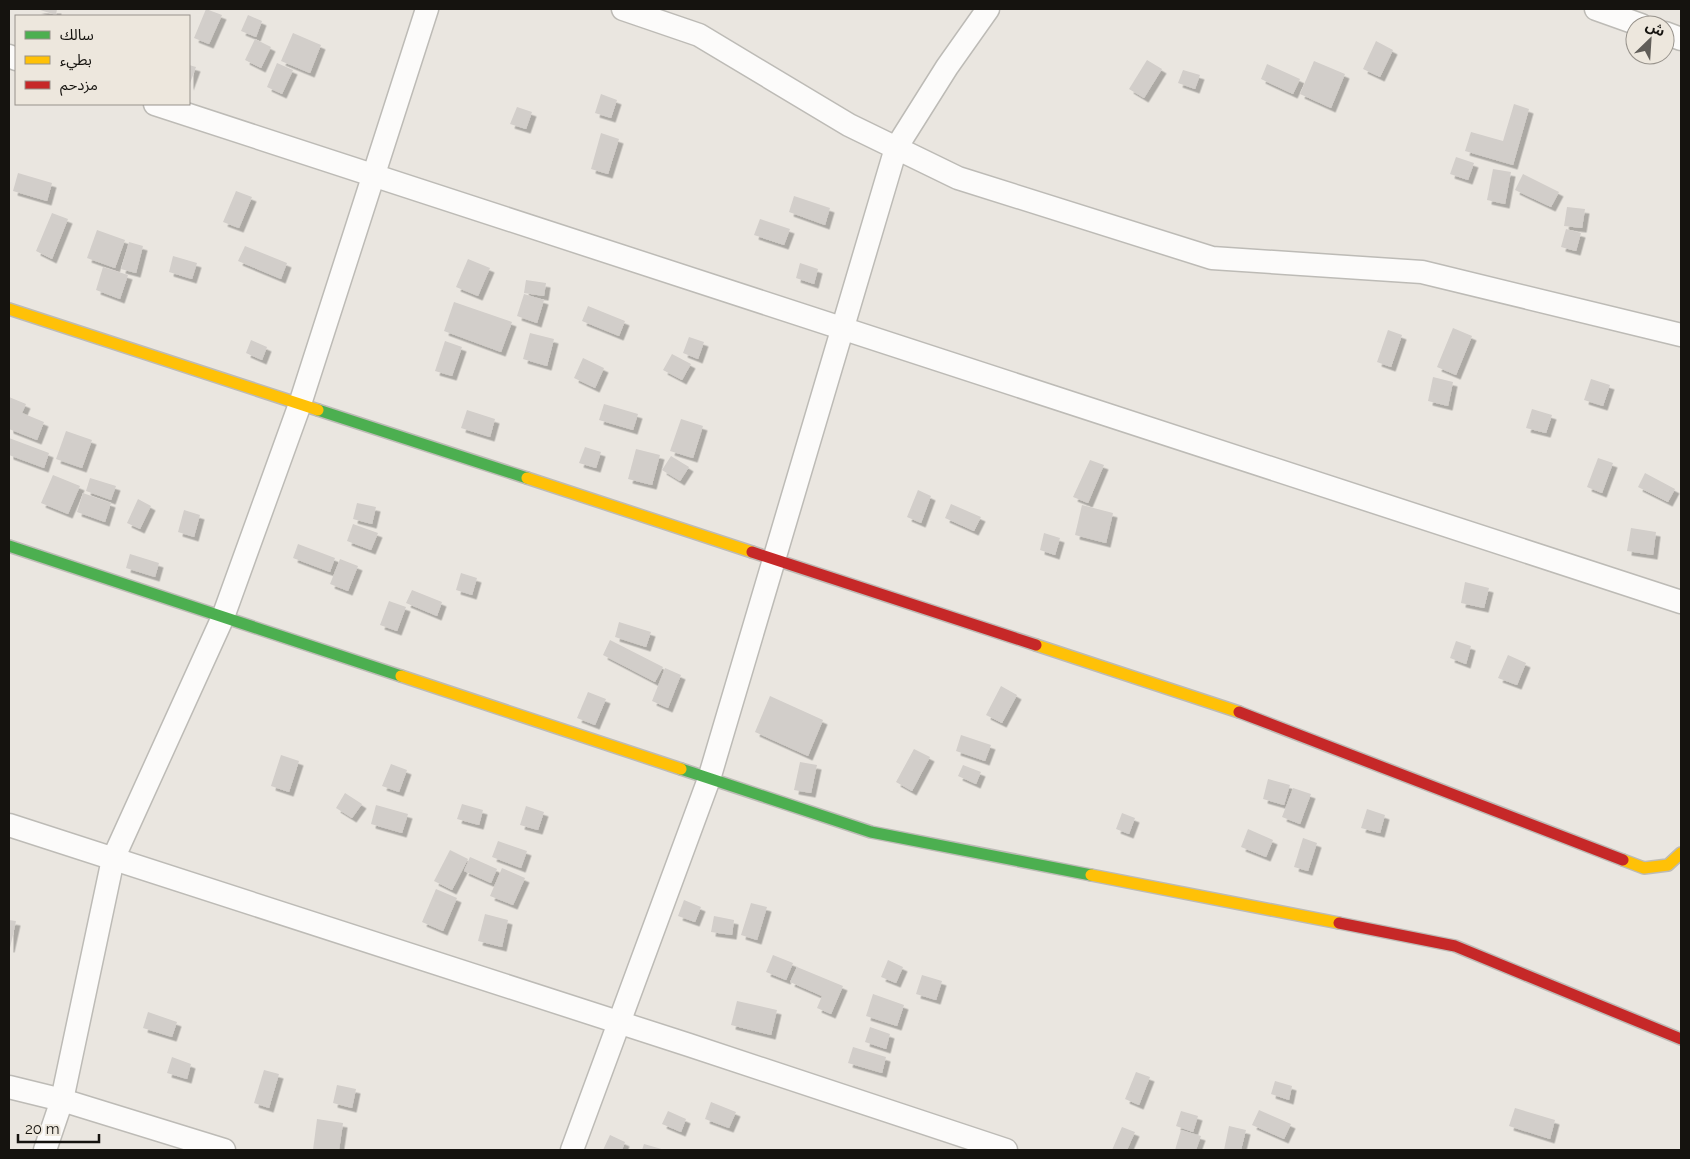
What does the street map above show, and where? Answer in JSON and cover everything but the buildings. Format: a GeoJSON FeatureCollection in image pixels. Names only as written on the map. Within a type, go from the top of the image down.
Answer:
{"type":"FeatureCollection","features":[{"type":"Feature","properties":{"kind":"main road"},"geometry":{"type":"LineString","coordinates":[[9,309],[1222,706],[1644,868],[1668,865],[1681,853]]}},
{"type":"Feature","properties":{"kind":"main road"},"geometry":{"type":"LineString","coordinates":[[9,546],[871,832],[1455,946],[1681,1039]]}},
{"type":"Feature","properties":{"kind":"street"},"geometry":{"type":"LineString","coordinates":[[45,1150],[62,1100],[113,859],[223,617],[300,404],[427,9]]}},
{"type":"Feature","properties":{"kind":"street"},"geometry":{"type":"LineString","coordinates":[[623,9],[699,35],[849,125],[958,178],[1212,258],[1422,272],[1681,335]]}},
{"type":"Feature","properties":{"kind":"street"},"geometry":{"type":"LineString","coordinates":[[572,1150],[709,779],[896,148],[947,67],[988,9]]}},
{"type":"Feature","properties":{"kind":"street"},"geometry":{"type":"LineString","coordinates":[[1596,9],[1625,19]]}},
{"type":"Feature","properties":{"kind":"street"},"geometry":{"type":"LineString","coordinates":[[158,105],[1681,602]]}},
{"type":"Feature","properties":{"kind":"street"},"geometry":{"type":"LineString","coordinates":[[9,825],[1006,1150]]}},
{"type":"Feature","properties":{"kind":"street"},"geometry":{"type":"LineString","coordinates":[[9,1087],[62,1100],[224,1150]]}},
{"type":"Feature","properties":{"kind":"traffic: fast"},"geometry":{"type":"LineString","coordinates":[[318,410],[527,478]]}},
{"type":"Feature","properties":{"kind":"traffic: fast"},"geometry":{"type":"LineString","coordinates":[[9,546],[401,676]]}},
{"type":"Feature","properties":{"kind":"traffic: fast"},"geometry":{"type":"LineString","coordinates":[[681,769],[871,832],[1091,875]]}},
{"type":"Feature","properties":{"kind":"traffic: slow"},"geometry":{"type":"LineString","coordinates":[[9,309],[318,410]]}},
{"type":"Feature","properties":{"kind":"traffic: slow"},"geometry":{"type":"LineString","coordinates":[[527,478],[752,552]]}},
{"type":"Feature","properties":{"kind":"traffic: slow"},"geometry":{"type":"LineString","coordinates":[[1036,645],[1239,712]]}},
{"type":"Feature","properties":{"kind":"traffic: slow"},"geometry":{"type":"LineString","coordinates":[[401,676],[681,769]]}},
{"type":"Feature","properties":{"kind":"traffic: slow"},"geometry":{"type":"LineString","coordinates":[[1623,860],[1644,868],[1668,865],[1681,853]]}},
{"type":"Feature","properties":{"kind":"traffic: slow"},"geometry":{"type":"LineString","coordinates":[[1091,875],[1339,923]]}},
{"type":"Feature","properties":{"kind":"traffic: jam"},"geometry":{"type":"LineString","coordinates":[[752,552],[1036,645]]}},
{"type":"Feature","properties":{"kind":"traffic: jam"},"geometry":{"type":"LineString","coordinates":[[1239,712],[1623,860]]}},
{"type":"Feature","properties":{"kind":"traffic: jam"},"geometry":{"type":"LineString","coordinates":[[1339,923],[1455,946],[1681,1039]]}}]}
